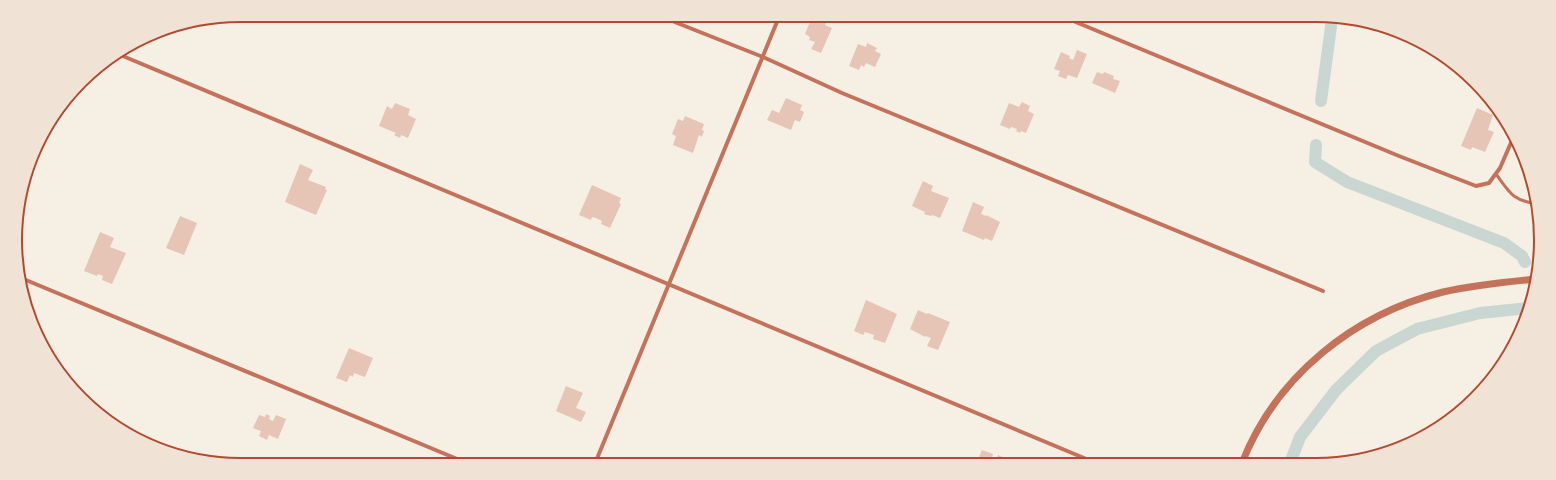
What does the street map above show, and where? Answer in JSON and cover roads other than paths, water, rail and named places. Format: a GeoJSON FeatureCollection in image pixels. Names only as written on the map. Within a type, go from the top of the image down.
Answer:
{"type":"FeatureCollection","features":[{"type":"Feature","properties":{"kind":"street"},"geometry":{"type":"LineString","coordinates":[[675,22],[763,56],[842,93],[1323,291]]}},
{"type":"Feature","properties":{"kind":"street"},"geometry":{"type":"LineString","coordinates":[[598,458],[777,22]]}},
{"type":"Feature","properties":{"kind":"street"},"geometry":{"type":"LineString","coordinates":[[1076,22],[1392,153],[1476,186],[1488,183],[1496,174],[1511,142]]}},
{"type":"Feature","properties":{"kind":"street"},"geometry":{"type":"LineString","coordinates":[[123,56],[1084,458]]}},
{"type":"Feature","properties":{"kind":"street"},"geometry":{"type":"LineString","coordinates":[[26,280],[455,458]]}},
{"type":"Feature","properties":{"kind":"street"},"geometry":{"type":"LineString","coordinates":[[1244,458],[1253,438],[1268,413],[1283,393],[1300,373],[1320,354],[1353,329],[1390,310],[1443,292],[1470,287],[1530,280]]}},
{"type":"Feature","properties":{"kind":"lane"},"geometry":{"type":"LineString","coordinates":[[1496,174],[1512,196],[1523,202],[1531,203]]}},
{"type":"Feature","properties":{"kind":"waterway"},"geometry":{"type":"LineString","coordinates":[[1321,101],[1332,22]]}},
{"type":"Feature","properties":{"kind":"waterway"},"geometry":{"type":"LineString","coordinates":[[1316,145],[1315,162],[1347,182],[1504,243],[1522,256],[1525,262]]}},
{"type":"Feature","properties":{"kind":"waterway"},"geometry":{"type":"LineString","coordinates":[[1292,458],[1300,437],[1336,390],[1376,351],[1417,329],[1480,313],[1523,309]]}}]}
